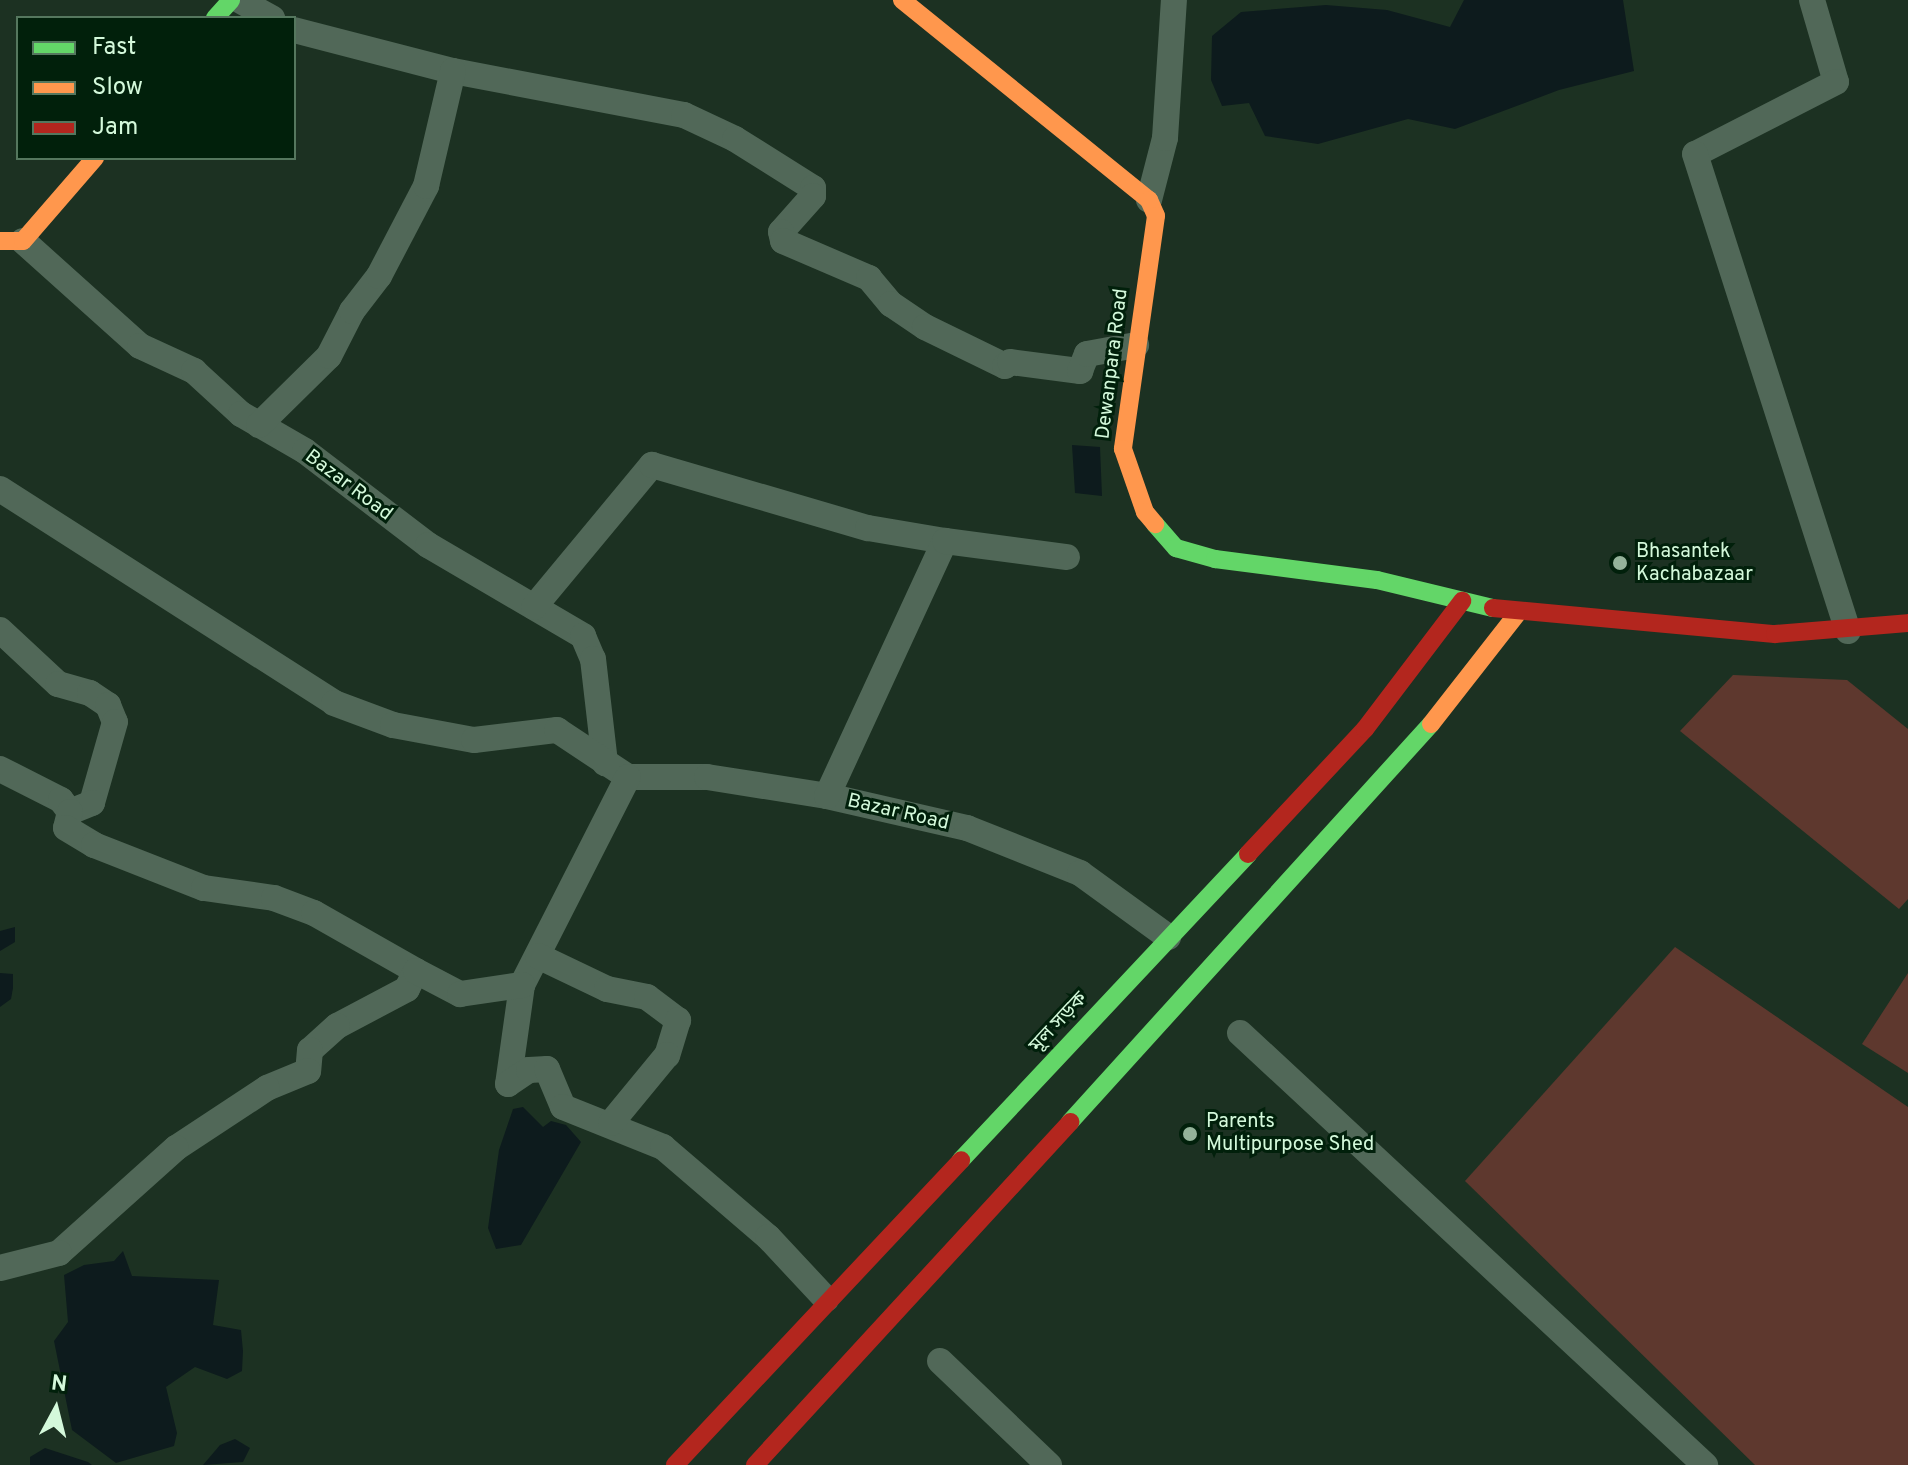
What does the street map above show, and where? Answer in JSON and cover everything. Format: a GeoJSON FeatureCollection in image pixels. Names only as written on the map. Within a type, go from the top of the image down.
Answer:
{"type":"FeatureCollection","features":[{"type":"Feature","properties":{"kind":"street"},"geometry":{"type":"LineString","coordinates":[[217,16],[231,0]]}},
{"type":"Feature","properties":{"kind":"street"},"geometry":{"type":"LineString","coordinates":[[239,0],[268,16]]}},
{"type":"Feature","properties":{"kind":"street"},"geometry":{"type":"LineString","coordinates":[[902,0],[1149,200],[1165,138],[1174,0]]}},
{"type":"Feature","properties":{"kind":"street"},"geometry":{"type":"LineString","coordinates":[[1812,0],[1836,82],[1695,154],[1848,631]]}},
{"type":"Feature","properties":{"kind":"street"},"geometry":{"type":"LineString","coordinates":[[296,31],[453,71],[684,115],[735,139],[813,188],[813,196],[781,232],[783,241],[869,278],[891,304],[925,327],[1005,366],[1010,362],[1080,371],[1087,354],[1136,345]]}},
{"type":"Feature","properties":{"kind":"street"},"geometry":{"type":"LineString","coordinates":[[259,425],[329,356],[352,311],[379,276],[426,186],[453,71]]}},
{"type":"Feature","properties":{"kind":"street"},"geometry":{"type":"LineString","coordinates":[[12,241],[93,160]]}},
{"type":"Feature","properties":{"kind":"street","name":"Dewanpara Road"},"geometry":{"type":"LineString","coordinates":[[1149,200],[1156,216],[1123,449],[1145,512],[1176,548],[1215,559],[1377,580],[1517,614],[1775,634],[1848,631],[1908,623]]}},
{"type":"Feature","properties":{"kind":"street","name":"Bazar Road"},"geometry":{"type":"LineString","coordinates":[[12,241],[140,346],[194,371],[259,425],[305,451],[428,545],[583,636],[593,659],[605,763]]}},
{"type":"Feature","properties":{"kind":"street"},"geometry":{"type":"LineString","coordinates":[[534,607],[652,465],[868,528],[1067,557]]}},
{"type":"Feature","properties":{"kind":"street"},"geometry":{"type":"LineString","coordinates":[[0,489],[334,703],[393,725],[474,740],[557,730],[628,777],[522,985],[508,1084],[529,1070],[547,1069],[563,1107],[593,1123],[611,1123],[663,1147],[691,1168],[786,1254],[826,1299]]}},
{"type":"Feature","properties":{"kind":"street"},"geometry":{"type":"LineString","coordinates":[[827,796],[945,541]]}},
{"type":"Feature","properties":{"kind":"street","name":"মূল সড়ক"},"geometry":{"type":"LineString","coordinates":[[675,1465],[826,1299],[918,1216],[1168,937],[1365,729],[1462,601]]}},
{"type":"Feature","properties":{"kind":"street"},"geometry":{"type":"LineString","coordinates":[[755,1465],[949,1242],[1396,768],[1517,614]]}},
{"type":"Feature","properties":{"kind":"street"},"geometry":{"type":"LineString","coordinates":[[0,630],[58,684],[90,693],[108,705],[115,722],[96,795],[85,808],[70,812]]}},
{"type":"Feature","properties":{"kind":"street"},"geometry":{"type":"LineString","coordinates":[[0,769],[61,800],[70,812]]}},
{"type":"Feature","properties":{"kind":"street","name":"Bazar Road"},"geometry":{"type":"LineString","coordinates":[[628,777],[707,777],[827,796],[967,828],[1047,857],[1119,897],[1168,937]]}},
{"type":"Feature","properties":{"kind":"street"},"geometry":{"type":"LineString","coordinates":[[70,812],[66,828],[94,845],[204,888],[274,898],[314,913],[460,994],[522,985]]}},
{"type":"Feature","properties":{"kind":"street"},"geometry":{"type":"LineString","coordinates":[[538,956],[607,989],[647,997],[678,1020],[667,1055],[611,1123]]}},
{"type":"Feature","properties":{"kind":"street"},"geometry":{"type":"LineString","coordinates":[[0,1268],[59,1253],[176,1148],[267,1088],[308,1071],[310,1050],[337,1026],[407,989],[416,971]]}},
{"type":"Feature","properties":{"kind":"street"},"geometry":{"type":"LineString","coordinates":[[1240,1033],[1705,1465]]}},
{"type":"Feature","properties":{"kind":"street"},"geometry":{"type":"LineString","coordinates":[[940,1361],[1049,1465]]}},
{"type":"Feature","properties":{"kind":"shaded area"},"geometry":{"type":"Polygon","coordinates":[[[1464,0],[1623,0],[1634,71],[1559,90],[1455,129],[1408,119],[1318,144],[1265,136],[1249,103],[1222,106],[1211,80],[1212,36],[1241,12],[1326,5],[1387,10],[1450,27],[1464,0]]]}},
{"type":"Feature","properties":{"kind":"shaded area"},"geometry":{"type":"Polygon","coordinates":[[[1072,445],[1100,447],[1102,496],[1075,493],[1072,445]]]}},
{"type":"Feature","properties":{"kind":"shaded area"},"geometry":{"type":"Polygon","coordinates":[[[1733,675],[1847,680],[1908,729],[1908,899],[1899,909],[1680,731],[1733,675]]]}},
{"type":"Feature","properties":{"kind":"shaded area"},"geometry":{"type":"Polygon","coordinates":[[[15,927],[15,942],[0,951],[0,931],[15,927]]]}},
{"type":"Feature","properties":{"kind":"shaded area"},"geometry":{"type":"Polygon","coordinates":[[[1675,947],[1908,1107],[1908,1465],[1755,1465],[1465,1181],[1675,947]]]}},
{"type":"Feature","properties":{"kind":"shaded area"},"geometry":{"type":"Polygon","coordinates":[[[0,973],[13,974],[13,988],[11,999],[0,1007],[0,973]]]}},
{"type":"Feature","properties":{"kind":"shaded area"},"geometry":{"type":"Polygon","coordinates":[[[1908,973],[1908,1073],[1862,1044],[1908,973]]]}},
{"type":"Feature","properties":{"kind":"shaded area"},"geometry":{"type":"Polygon","coordinates":[[[523,1107],[543,1127],[551,1121],[566,1125],[581,1142],[521,1245],[496,1249],[488,1228],[499,1150],[513,1109],[523,1107]]]}},
{"type":"Feature","properties":{"kind":"shaded area"},"geometry":{"type":"Polygon","coordinates":[[[123,1251],[132,1276],[219,1280],[213,1325],[241,1330],[243,1351],[242,1371],[227,1379],[195,1367],[166,1387],[177,1433],[174,1446],[116,1463],[72,1430],[54,1341],[68,1322],[64,1275],[84,1265],[114,1261],[123,1251]]]}},
{"type":"Feature","properties":{"kind":"shaded area"},"geometry":{"type":"Polygon","coordinates":[[[235,1439],[250,1448],[243,1462],[203,1465],[220,1445],[235,1439]]]}},
{"type":"Feature","properties":{"kind":"shaded area"},"geometry":{"type":"Polygon","coordinates":[[[45,1448],[92,1465],[30,1465],[30,1457],[45,1448]]]}},
{"type":"Feature","properties":{"kind":"traffic: fast"},"geometry":{"type":"LineString","coordinates":[[217,16],[231,0]]}},
{"type":"Feature","properties":{"kind":"traffic: fast"},"geometry":{"type":"LineString","coordinates":[[1155,524],[1176,548],[1215,559],[1377,580],[1493,608]]}},
{"type":"Feature","properties":{"kind":"traffic: fast"},"geometry":{"type":"LineString","coordinates":[[1070,1122],[1431,724]]}},
{"type":"Feature","properties":{"kind":"traffic: fast"},"geometry":{"type":"LineString","coordinates":[[961,1160],[1248,854]]}},
{"type":"Feature","properties":{"kind":"traffic: slow"},"geometry":{"type":"LineString","coordinates":[[902,0],[1149,200],[1156,216],[1123,449],[1145,512],[1155,524]]}},
{"type":"Feature","properties":{"kind":"traffic: slow"},"geometry":{"type":"LineString","coordinates":[[0,241],[23,241],[93,160]]}},
{"type":"Feature","properties":{"kind":"traffic: slow"},"geometry":{"type":"LineString","coordinates":[[1431,724],[1517,614]]}},
{"type":"Feature","properties":{"kind":"traffic: jam"},"geometry":{"type":"LineString","coordinates":[[1248,854],[1365,729],[1462,601]]}},
{"type":"Feature","properties":{"kind":"traffic: jam"},"geometry":{"type":"LineString","coordinates":[[1493,608],[1775,634],[1908,623]]}},
{"type":"Feature","properties":{"kind":"traffic: jam"},"geometry":{"type":"LineString","coordinates":[[755,1465],[1070,1122]]}},
{"type":"Feature","properties":{"kind":"traffic: jam"},"geometry":{"type":"LineString","coordinates":[[675,1465],[961,1160]]}},
{"type":"Feature","properties":{"kind":"place","name":"Bhasantek Kachabazaar"},"geometry":{"type":"Point","coordinates":[1620,563]}},
{"type":"Feature","properties":{"kind":"place","name":"Parents Multipurpose Shed"},"geometry":{"type":"Point","coordinates":[1190,1134]}}]}
